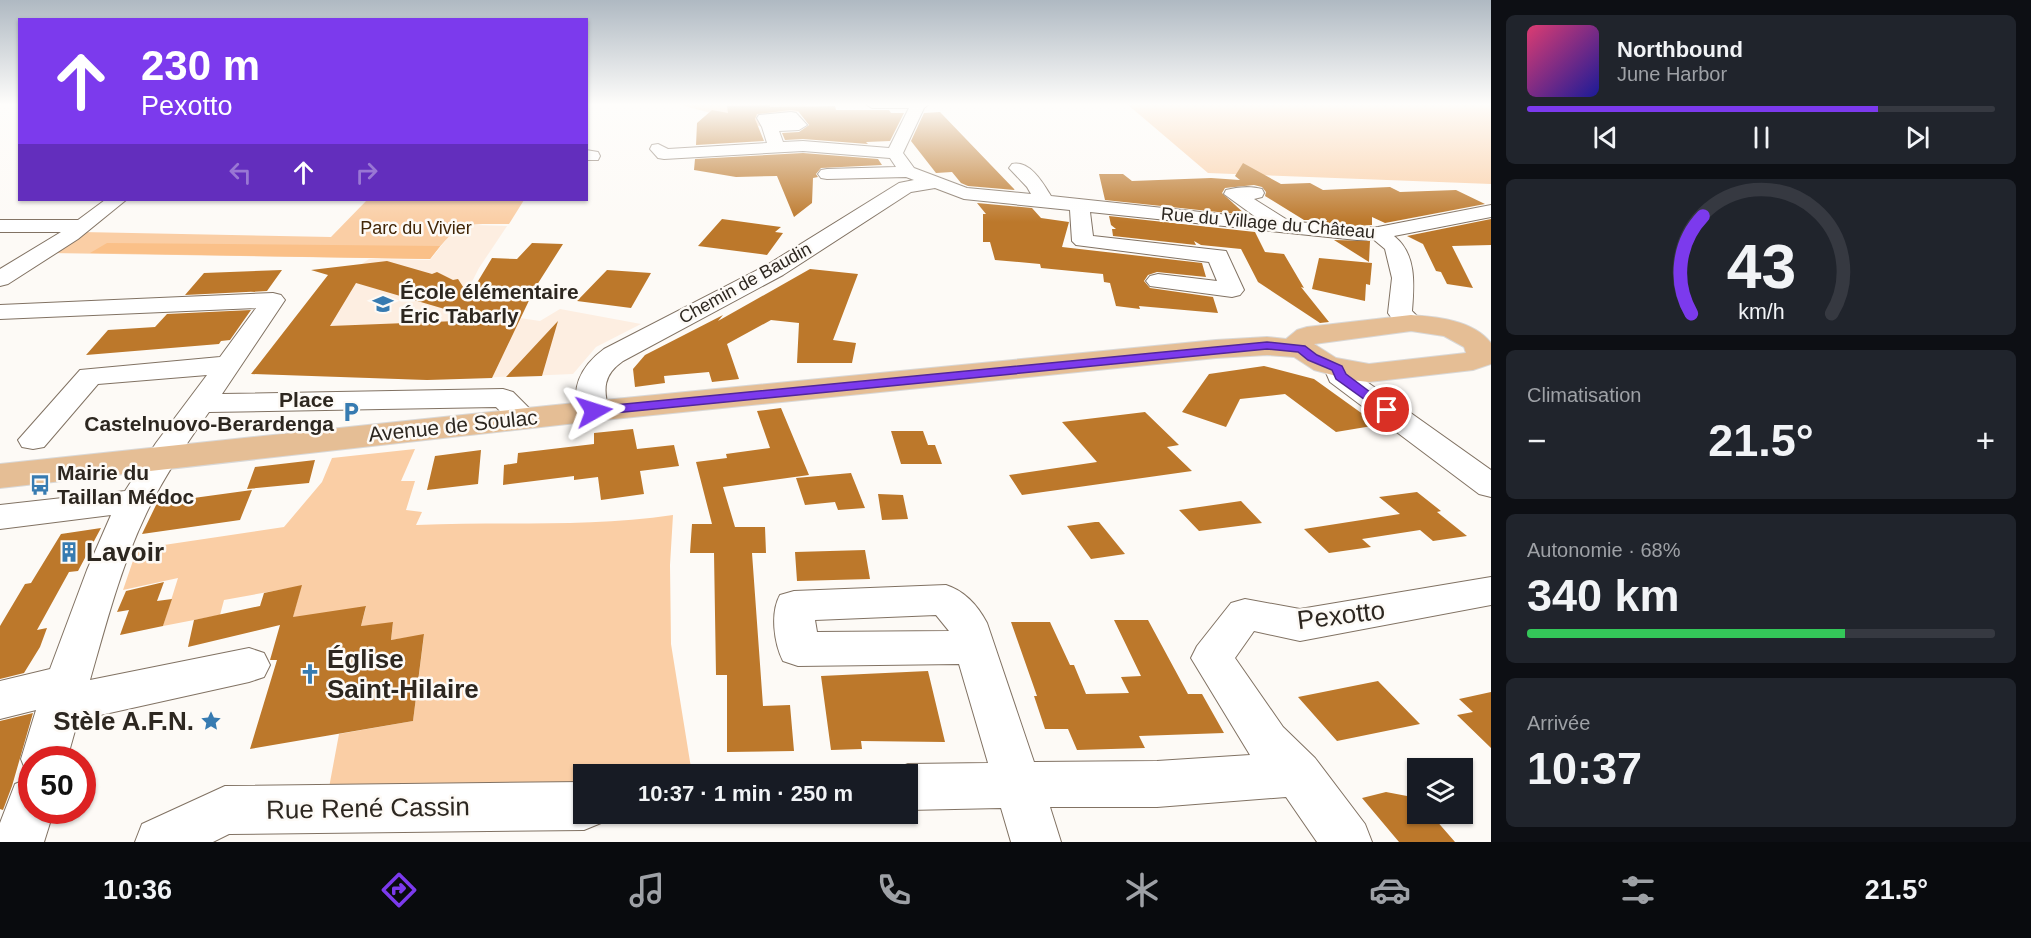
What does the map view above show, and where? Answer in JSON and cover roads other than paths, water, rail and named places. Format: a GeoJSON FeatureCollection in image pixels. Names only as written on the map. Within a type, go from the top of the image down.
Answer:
{"type":"FeatureCollection","features":[{"type":"Feature","properties":{"kind":"main road","name":"Avenue de Soulac"},"geometry":{"type":"LineString","coordinates":[[1411,323],[1443,327],[1460,333],[1478,343],[1487,359],[1369,373],[1338,368],[1313,358],[1301,349],[1298,342],[1307,336],[1411,323]]}},
{"type":"Feature","properties":{"kind":"main road"},"geometry":{"type":"LineString","coordinates":[[1460,333],[1491,324]]}},
{"type":"Feature","properties":{"kind":"main road","name":"Avenue de Soulac"},"geometry":{"type":"LineString","coordinates":[[0,476],[525,418],[1216,349],[1267,346],[1301,349]]}},
{"type":"Feature","properties":{"kind":"street"},"geometry":{"type":"LineString","coordinates":[[895,153],[900,143]]}},
{"type":"Feature","properties":{"kind":"street"},"geometry":{"type":"LineString","coordinates":[[658,149],[664,154],[776,147],[895,153]]}},
{"type":"Feature","properties":{"kind":"street"},"geometry":{"type":"LineString","coordinates":[[895,153],[908,172]]}},
{"type":"Feature","properties":{"kind":"street"},"geometry":{"type":"LineString","coordinates":[[1018,168],[1035,184],[1044,201]]}},
{"type":"Feature","properties":{"kind":"street"},"geometry":{"type":"LineString","coordinates":[[827,174],[908,172]]}},
{"type":"Feature","properties":{"kind":"street","name":"Rue du Village du Château"},"geometry":{"type":"LineString","coordinates":[[908,172],[964,193],[1287,228],[1378,233],[1491,211]]}},
{"type":"Feature","properties":{"kind":"street","name":"Chemin de Baudin"},"geometry":{"type":"LineString","coordinates":[[594,411],[590,393],[595,373],[604,360],[775,270],[906,187],[934,183]]}},
{"type":"Feature","properties":{"kind":"street"},"geometry":{"type":"LineString","coordinates":[[1255,193],[1233,194],[1287,228]]}},
{"type":"Feature","properties":{"kind":"street"},"geometry":{"type":"LineString","coordinates":[[0,279],[83,226],[115,201]]}},
{"type":"Feature","properties":{"kind":"street","name":"Rue du Village du Château"},"geometry":{"type":"LineString","coordinates":[[1080,205],[1083,241],[1218,256],[1232,290],[1158,281]]}},
{"type":"Feature","properties":{"kind":"street"},"geometry":{"type":"LineString","coordinates":[[0,226],[83,226]]}},
{"type":"Feature","properties":{"kind":"street"},"geometry":{"type":"LineString","coordinates":[[1378,233],[1395,247],[1403,278],[1400,313],[1411,323]]}},
{"type":"Feature","properties":{"kind":"street"},"geometry":{"type":"LineString","coordinates":[[0,312],[273,300],[255,330],[226,365],[135,501],[114,543],[62,694],[48,746]]}},
{"type":"Feature","properties":{"kind":"street"},"geometry":{"type":"LineString","coordinates":[[33,440],[90,376],[226,365]]}},
{"type":"Feature","properties":{"kind":"street"},"geometry":{"type":"LineString","coordinates":[[1338,368],[1340,376],[1491,486]]}},
{"type":"Feature","properties":{"kind":"street"},"geometry":{"type":"LineString","coordinates":[[200,404],[503,398],[525,418]]}},
{"type":"Feature","properties":{"kind":"street"},"geometry":{"type":"LineString","coordinates":[[0,517],[135,501]]}},
{"type":"Feature","properties":{"kind":"street","name":"Pexotto"},"geometry":{"type":"LineString","coordinates":[[1298,774],[1267,742],[1212,658],[1245,614],[1300,625],[1491,591]]}},
{"type":"Feature","properties":{"kind":"street"},"geometry":{"type":"LineString","coordinates":[[974,647],[1036,842]]}},
{"type":"Feature","properties":{"kind":"street"},"geometry":{"type":"LineString","coordinates":[[0,700],[62,694],[249,665]]}},
{"type":"Feature","properties":{"kind":"street"},"geometry":{"type":"LineString","coordinates":[[918,787],[1157,784],[1298,774],[1347,842]]}},
{"type":"Feature","properties":{"kind":"street","name":"Rue René Cassin"},"geometry":{"type":"LineString","coordinates":[[160,842],[225,810],[573,806]]}},
{"type":"Feature","properties":{"kind":"place","name":"École élémentaire Éric Tabarly"},"geometry":{"type":"Point","coordinates":[383,304]}},
{"type":"Feature","properties":{"kind":"place","name":"Place Castelnuovo-Berardenga"},"geometry":{"type":"Point","coordinates":[351,412]}},
{"type":"Feature","properties":{"kind":"place","name":"Mairie du Taillan Médoc"},"geometry":{"type":"Point","coordinates":[40,485]}},
{"type":"Feature","properties":{"kind":"place","name":"Lavoir"},"geometry":{"type":"Point","coordinates":[69,552]}},
{"type":"Feature","properties":{"kind":"place","name":"Église Saint-Hilaire"},"geometry":{"type":"Point","coordinates":[310,674]}},
{"type":"Feature","properties":{"kind":"place","name":"Stèle A.F.N."},"geometry":{"type":"Point","coordinates":[211,721]}},
{"type":"Feature","properties":{"kind":"park label","name":"Parc du Vivier"},"geometry":{"type":"Point","coordinates":[416,228]}}]}
